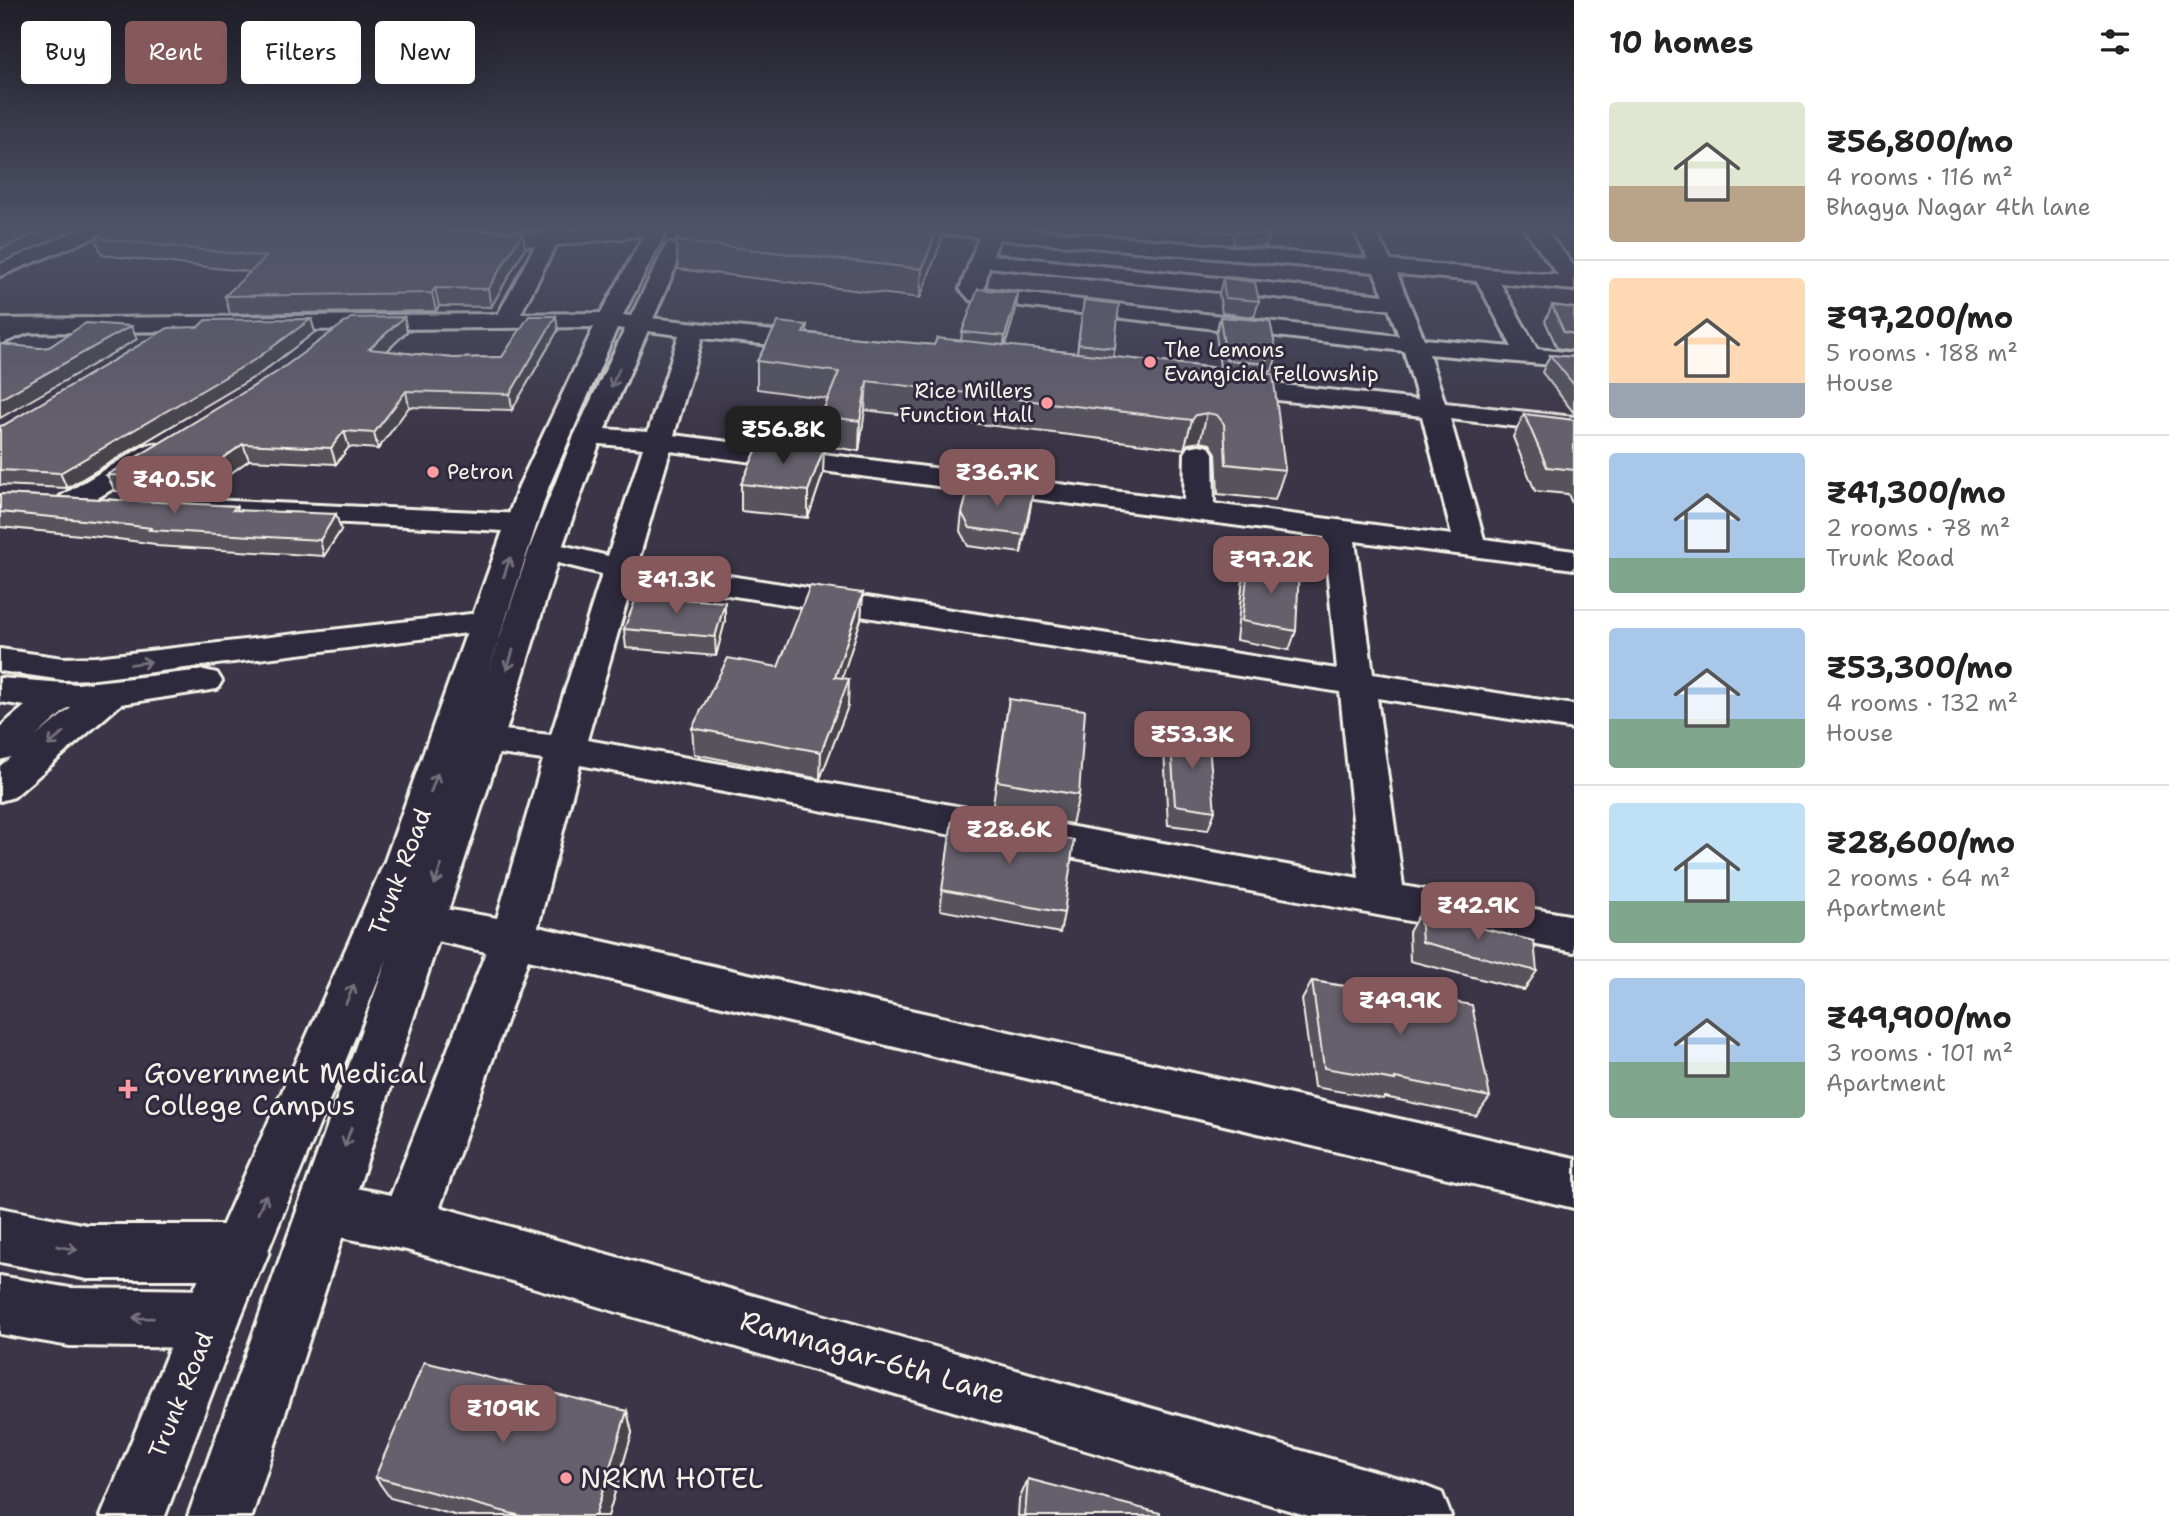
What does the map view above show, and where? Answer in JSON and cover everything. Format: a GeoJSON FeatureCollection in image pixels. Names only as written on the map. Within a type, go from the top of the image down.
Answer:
{"type":"FeatureCollection","features":[{"type":"Feature","properties":{"kind":"street"},"geometry":{"type":"LineString","coordinates":[[507,320],[519,297]]}},
{"type":"Feature","properties":{"kind":"street","name":"Trunk Road"},"geometry":{"type":"LineString","coordinates":[[133,1516],[211,1319],[406,861],[486,631],[534,537],[534,486],[635,297]]}},
{"type":"Feature","properties":{"kind":"street"},"geometry":{"type":"LineString","coordinates":[[993,297],[1411,345],[1574,360]]}},
{"type":"Feature","properties":{"kind":"street"},"geometry":{"type":"LineString","coordinates":[[1265,297],[1268,329]]}},
{"type":"Feature","properties":{"kind":"street"},"geometry":{"type":"LineString","coordinates":[[1338,297],[1398,303]]}},
{"type":"Feature","properties":{"kind":"street"},"geometry":{"type":"LineString","coordinates":[[1396,297],[1433,409],[1471,547]]}},
{"type":"Feature","properties":{"kind":"street"},"geometry":{"type":"LineString","coordinates":[[1497,297],[1529,356]]}},
{"type":"Feature","properties":{"kind":"street"},"geometry":{"type":"LineString","coordinates":[[316,350],[351,321]]}},
{"type":"Feature","properties":{"kind":"street"},"geometry":{"type":"LineString","coordinates":[[7,330],[351,321],[624,322],[844,345]]}},
{"type":"Feature","properties":{"kind":"street"},"geometry":{"type":"LineString","coordinates":[[220,1516],[484,741],[534,537],[588,436],[624,322]]}},
{"type":"Feature","properties":{"kind":"street"},"geometry":{"type":"LineString","coordinates":[[143,346],[179,325]]}},
{"type":"Feature","properties":{"kind":"street"},"geometry":{"type":"LineString","coordinates":[[407,1224],[513,939],[565,749],[693,329]]}},
{"type":"Feature","properties":{"kind":"street"},"geometry":{"type":"LineString","coordinates":[[1200,384],[1574,425]]}},
{"type":"Feature","properties":{"kind":"street"},"geometry":{"type":"LineString","coordinates":[[588,436],[659,441],[1574,560]]}},
{"type":"Feature","properties":{"kind":"street"},"geometry":{"type":"LineString","coordinates":[[176,439],[59,501],[534,537],[622,569],[1574,717]]}},
{"type":"Feature","properties":{"kind":"street"},"geometry":{"type":"LineString","coordinates":[[1199,453],[1199,511]]}},
{"type":"Feature","properties":{"kind":"street"},"geometry":{"type":"LineString","coordinates":[[1338,529],[1383,898]]}},
{"type":"Feature","properties":{"kind":"street"},"geometry":{"type":"LineString","coordinates":[[0,690],[85,689],[486,631]]}},
{"type":"Feature","properties":{"kind":"street"},"geometry":{"type":"LineString","coordinates":[[0,660],[63,669],[85,689]]}},
{"type":"Feature","properties":{"kind":"street"},"geometry":{"type":"LineString","coordinates":[[0,747],[85,689]]}},
{"type":"Feature","properties":{"kind":"street"},"geometry":{"type":"LineString","coordinates":[[0,787],[85,689]]}},
{"type":"Feature","properties":{"kind":"street"},"geometry":{"type":"LineString","coordinates":[[484,741],[565,749],[1574,934]]}},
{"type":"Feature","properties":{"kind":"street"},"geometry":{"type":"LineString","coordinates":[[422,922],[513,939],[1574,1183]]}},
{"type":"Feature","properties":{"kind":"street","name":"Ramnagar-6th Lane"},"geometry":{"type":"LineString","coordinates":[[324,1208],[407,1224],[1419,1516]]}},
{"type":"Feature","properties":{"kind":"street"},"geometry":{"type":"LineString","coordinates":[[0,1235],[87,1252],[241,1252]]}},
{"type":"Feature","properties":{"kind":"street"},"geometry":{"type":"LineString","coordinates":[[0,1304],[70,1317],[211,1319]]}},
{"type":"Feature","properties":{"kind":"building"},"geometry":{"type":"Polygon","coordinates":[[[975,297],[1017,297],[1005,336],[962,332],[975,297]]]}},
{"type":"Feature","properties":{"kind":"building"},"geometry":{"type":"Polygon","coordinates":[[[1258,297],[1259,301],[1225,298],[1258,297]]]}},
{"type":"Feature","properties":{"kind":"building"},"geometry":{"type":"Polygon","coordinates":[[[1084,300],[1119,304],[1115,348],[1078,344],[1084,300]]]}},
{"type":"Feature","properties":{"kind":"building"},"geometry":{"type":"Polygon","coordinates":[[[1552,305],[1574,308],[1574,334],[1564,332],[1552,305]]]}},
{"type":"Feature","properties":{"kind":"building"},"geometry":{"type":"Polygon","coordinates":[[[529,316],[556,316],[510,394],[406,391],[374,433],[344,431],[331,448],[243,444],[194,479],[107,475],[277,372],[351,318],[404,317],[369,349],[453,358],[502,357],[529,316]]]}},
{"type":"Feature","properties":{"kind":"building"},"geometry":{"type":"Polygon","coordinates":[[[1220,317],[1270,321],[1277,355],[1266,354],[1267,364],[1226,360],[1220,317]]]}},
{"type":"Feature","properties":{"kind":"building"},"geometry":{"type":"Polygon","coordinates":[[[311,319],[256,359],[60,473],[0,470],[0,426],[168,328],[198,327],[206,320],[311,319]]]}},
{"type":"Feature","properties":{"kind":"building"},"geometry":{"type":"Polygon","coordinates":[[[778,322],[807,325],[803,333],[934,345],[937,338],[1273,374],[1285,470],[1226,464],[1224,424],[1217,415],[1207,413],[1196,415],[1192,420],[867,381],[860,421],[821,416],[839,372],[757,361],[778,322]]]}},
{"type":"Feature","properties":{"kind":"building"},"geometry":{"type":"Polygon","coordinates":[[[86,323],[131,326],[0,399],[0,344],[49,347],[86,323]]]}},
{"type":"Feature","properties":{"kind":"building"},"geometry":{"type":"Polygon","coordinates":[[[1550,355],[1574,357],[1574,385],[1550,355]]]}},
{"type":"Feature","properties":{"kind":"building"},"geometry":{"type":"Polygon","coordinates":[[[1524,414],[1574,420],[1574,470],[1547,467],[1524,414]]]}},
{"type":"Feature","properties":{"kind":"building"},"geometry":{"type":"Polygon","coordinates":[[[761,440],[824,448],[808,491],[741,484],[761,440]]]}},
{"type":"Feature","properties":{"kind":"building"},"geometry":{"type":"Polygon","coordinates":[[[970,484],[1033,492],[1024,535],[970,528],[962,513],[970,484]]]}},
{"type":"Feature","properties":{"kind":"building"},"geometry":{"type":"Polygon","coordinates":[[[0,494],[236,506],[233,510],[336,514],[320,540],[149,530],[151,528],[0,512],[0,494]]]}},
{"type":"Feature","properties":{"kind":"building"},"geometry":{"type":"Polygon","coordinates":[[[1249,560],[1299,569],[1296,631],[1242,621],[1249,560]]]}},
{"type":"Feature","properties":{"kind":"building"},"geometry":{"type":"Polygon","coordinates":[[[810,586],[863,593],[835,677],[849,679],[821,752],[692,728],[728,658],[778,667],[810,586]]]}},
{"type":"Feature","properties":{"kind":"building"},"geometry":{"type":"Polygon","coordinates":[[[637,596],[725,602],[715,637],[624,629],[637,596]]]}},
{"type":"Feature","properties":{"kind":"building"},"geometry":{"type":"Polygon","coordinates":[[[1009,699],[1085,710],[1079,795],[997,781],[1009,699]]]}},
{"type":"Feature","properties":{"kind":"building"},"geometry":{"type":"Polygon","coordinates":[[[1170,730],[1208,735],[1215,811],[1175,805],[1170,730]]]}},
{"type":"Feature","properties":{"kind":"building"},"geometry":{"type":"Polygon","coordinates":[[[952,821],[1074,840],[1064,913],[942,890],[952,821]]]}},
{"type":"Feature","properties":{"kind":"building"},"geometry":{"type":"Polygon","coordinates":[[[1420,913],[1534,941],[1537,971],[1422,942],[1420,913]]]}},
{"type":"Feature","properties":{"kind":"building"},"geometry":{"type":"Polygon","coordinates":[[[1312,981],[1395,994],[1395,991],[1472,1005],[1490,1097],[1395,1078],[1324,1068],[1312,981]]]}},
{"type":"Feature","properties":{"kind":"building"},"geometry":{"type":"Polygon","coordinates":[[[424,1362],[627,1411],[595,1516],[521,1516],[375,1477],[424,1362]]]}},
{"type":"Feature","properties":{"kind":"building"},"geometry":{"type":"Polygon","coordinates":[[[1028,1479],[1160,1513],[1160,1516],[1025,1516],[1028,1479]]]}},
{"type":"Feature","properties":{"kind":"place","name":"The Lemons Evangicial Fellowship"},"geometry":{"type":"Point","coordinates":[1150,362]}},
{"type":"Feature","properties":{"kind":"place","name":"Rice Millers Function Hall"},"geometry":{"type":"Point","coordinates":[1047,403]}},
{"type":"Feature","properties":{"kind":"place","name":"Petron"},"geometry":{"type":"Point","coordinates":[433,472]}},
{"type":"Feature","properties":{"kind":"place","name":"Government Medical College Campus"},"geometry":{"type":"Point","coordinates":[128,1089]}},
{"type":"Feature","properties":{"kind":"place","name":"NRKM HOTEL"},"geometry":{"type":"Point","coordinates":[566,1478]}}]}
